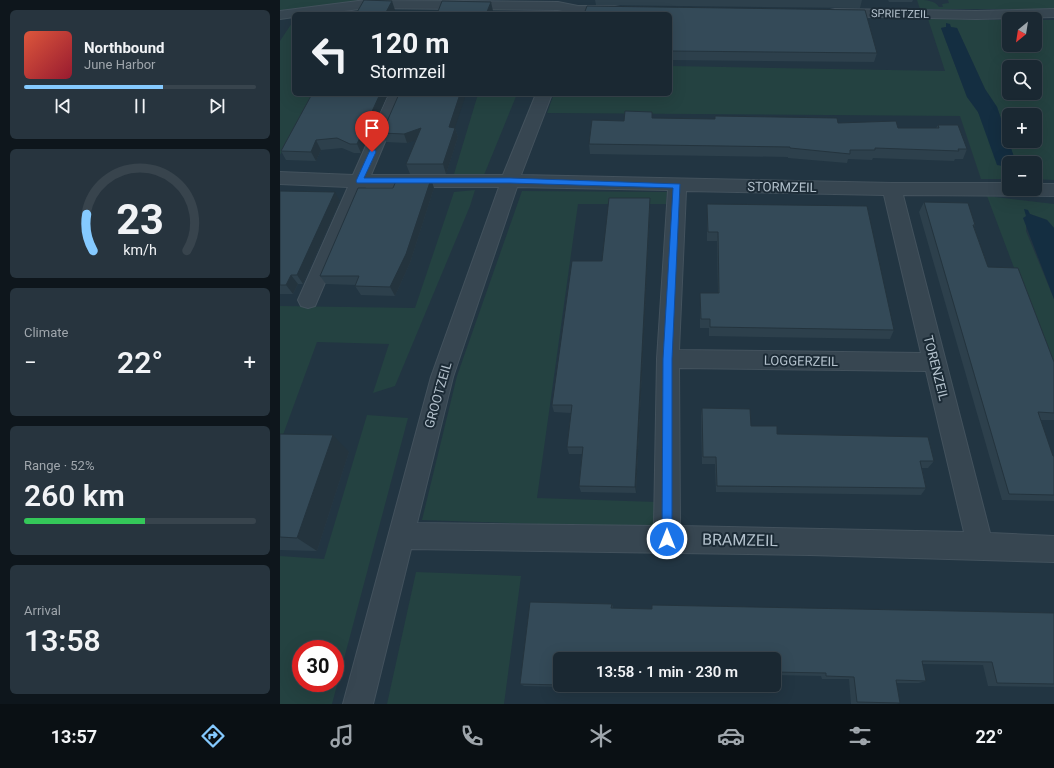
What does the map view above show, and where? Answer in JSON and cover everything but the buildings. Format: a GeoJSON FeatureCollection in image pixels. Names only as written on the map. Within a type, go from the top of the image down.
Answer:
{"type":"FeatureCollection","features":[{"type":"Feature","properties":{"kind":"street"},"geometry":{"type":"LineString","coordinates":[[304,12],[367,4],[435,6],[558,6],[626,10]]}},
{"type":"Feature","properties":{"kind":"street"},"geometry":{"type":"LineString","coordinates":[[280,15],[292,13]]}},
{"type":"Feature","properties":{"kind":"street","name":"SPRIETZEIL"},"geometry":{"type":"LineString","coordinates":[[824,13],[1054,13]]}},
{"type":"Feature","properties":{"kind":"street"},"geometry":{"type":"LineString","coordinates":[[308,300],[395,96]]}},
{"type":"Feature","properties":{"kind":"street","name":"GROOTZEIL"},"geometry":{"type":"LineString","coordinates":[[358,704],[442,377],[510,181],[543,96]]}},
{"type":"Feature","properties":{"kind":"street","name":"STORMZEIL"},"geometry":{"type":"LineString","coordinates":[[280,178],[359,181],[510,181],[677,186],[1054,190]]}},
{"type":"Feature","properties":{"kind":"street"},"geometry":{"type":"LineString","coordinates":[[667,539],[668,359],[677,186]]}},
{"type":"Feature","properties":{"kind":"street","name":"TORENZEIL"},"geometry":{"type":"LineString","coordinates":[[892,189],[980,546]]}},
{"type":"Feature","properties":{"kind":"street","name":"LOGGERZEIL"},"geometry":{"type":"LineString","coordinates":[[668,359],[935,362]]}},
{"type":"Feature","properties":{"kind":"street","name":"BRAMZEIL"},"geometry":{"type":"LineString","coordinates":[[401,536],[667,539],[1054,549]]}},
{"type":"Feature","properties":{"kind":"green space"},"geometry":{"type":"Polygon","coordinates":[[[280,0],[366,0],[280,11],[280,0]]]}},
{"type":"Feature","properties":{"kind":"green space"},"geometry":{"type":"Polygon","coordinates":[[[917,0],[930,1],[939,7],[943,7],[942,4],[949,3],[948,0],[1054,0],[1054,9],[920,9],[917,0]]]}},
{"type":"Feature","properties":{"kind":"green space"},"geometry":{"type":"Polygon","coordinates":[[[928,19],[1002,20],[1002,52],[1042,52],[1042,20],[1054,20],[1054,180],[1042,179],[1042,156],[1014,156],[1011,148],[1042,148],[1042,108],[1002,108],[1002,122],[997,107],[985,89],[957,28],[941,28],[967,97],[978,112],[1002,157],[1002,179],[981,179],[960,116],[547,113],[553,96],[672,96],[672,66],[945,71],[928,19]]]}},
{"type":"Feature","properties":{"kind":"green space"},"geometry":{"type":"Polygon","coordinates":[[[292,23],[292,96],[312,96],[280,155],[280,41],[292,23]]]}},
{"type":"Feature","properties":{"kind":"green space"},"geometry":{"type":"Polygon","coordinates":[[[477,96],[516,96],[484,175],[454,174],[477,96]]]}},
{"type":"Feature","properties":{"kind":"green space"},"geometry":{"type":"Polygon","coordinates":[[[475,190],[470,206],[395,386],[373,393],[389,344],[317,342],[280,443],[280,306],[415,308],[454,192],[475,190]]]}},
{"type":"Feature","properties":{"kind":"green space"},"geometry":{"type":"Polygon","coordinates":[[[522,191],[667,192],[666,204],[578,204],[537,498],[657,502],[653,528],[422,520],[457,376],[522,191]]]}},
{"type":"Feature","properties":{"kind":"green space"},"geometry":{"type":"Polygon","coordinates":[[[987,196],[1054,204],[1054,228],[1047,220],[1030,214],[1026,216],[1026,231],[1054,299],[1054,374],[987,196]]]}},
{"type":"Feature","properties":{"kind":"green space"},"geometry":{"type":"Polygon","coordinates":[[[367,415],[408,418],[344,659],[344,640],[292,640],[292,692],[335,692],[332,704],[280,704],[280,556],[324,559],[367,415]]]}},
{"type":"Feature","properties":{"kind":"green space"},"geometry":{"type":"Polygon","coordinates":[[[416,572],[521,576],[504,704],[387,704],[416,572]]]}},
{"type":"Feature","properties":{"kind":"water"},"geometry":{"type":"Polygon","coordinates":[[[946,23],[950,24],[951,27],[957,28],[985,89],[997,107],[1002,122],[1002,148],[1011,148],[1014,156],[1002,156],[1002,166],[997,165],[978,112],[967,97],[941,28],[946,27],[946,23]]]}},
{"type":"Feature","properties":{"kind":"water"},"geometry":{"type":"Polygon","coordinates":[[[1024,209],[1028,210],[1030,214],[1047,220],[1054,228],[1054,299],[1023,218],[1026,216],[1024,209]]]}},
{"type":"Feature","properties":{"kind":"route"},"geometry":{"type":"LineString","coordinates":[[372,152],[359,181],[510,181],[677,186],[668,359],[667,539]]}}]}
